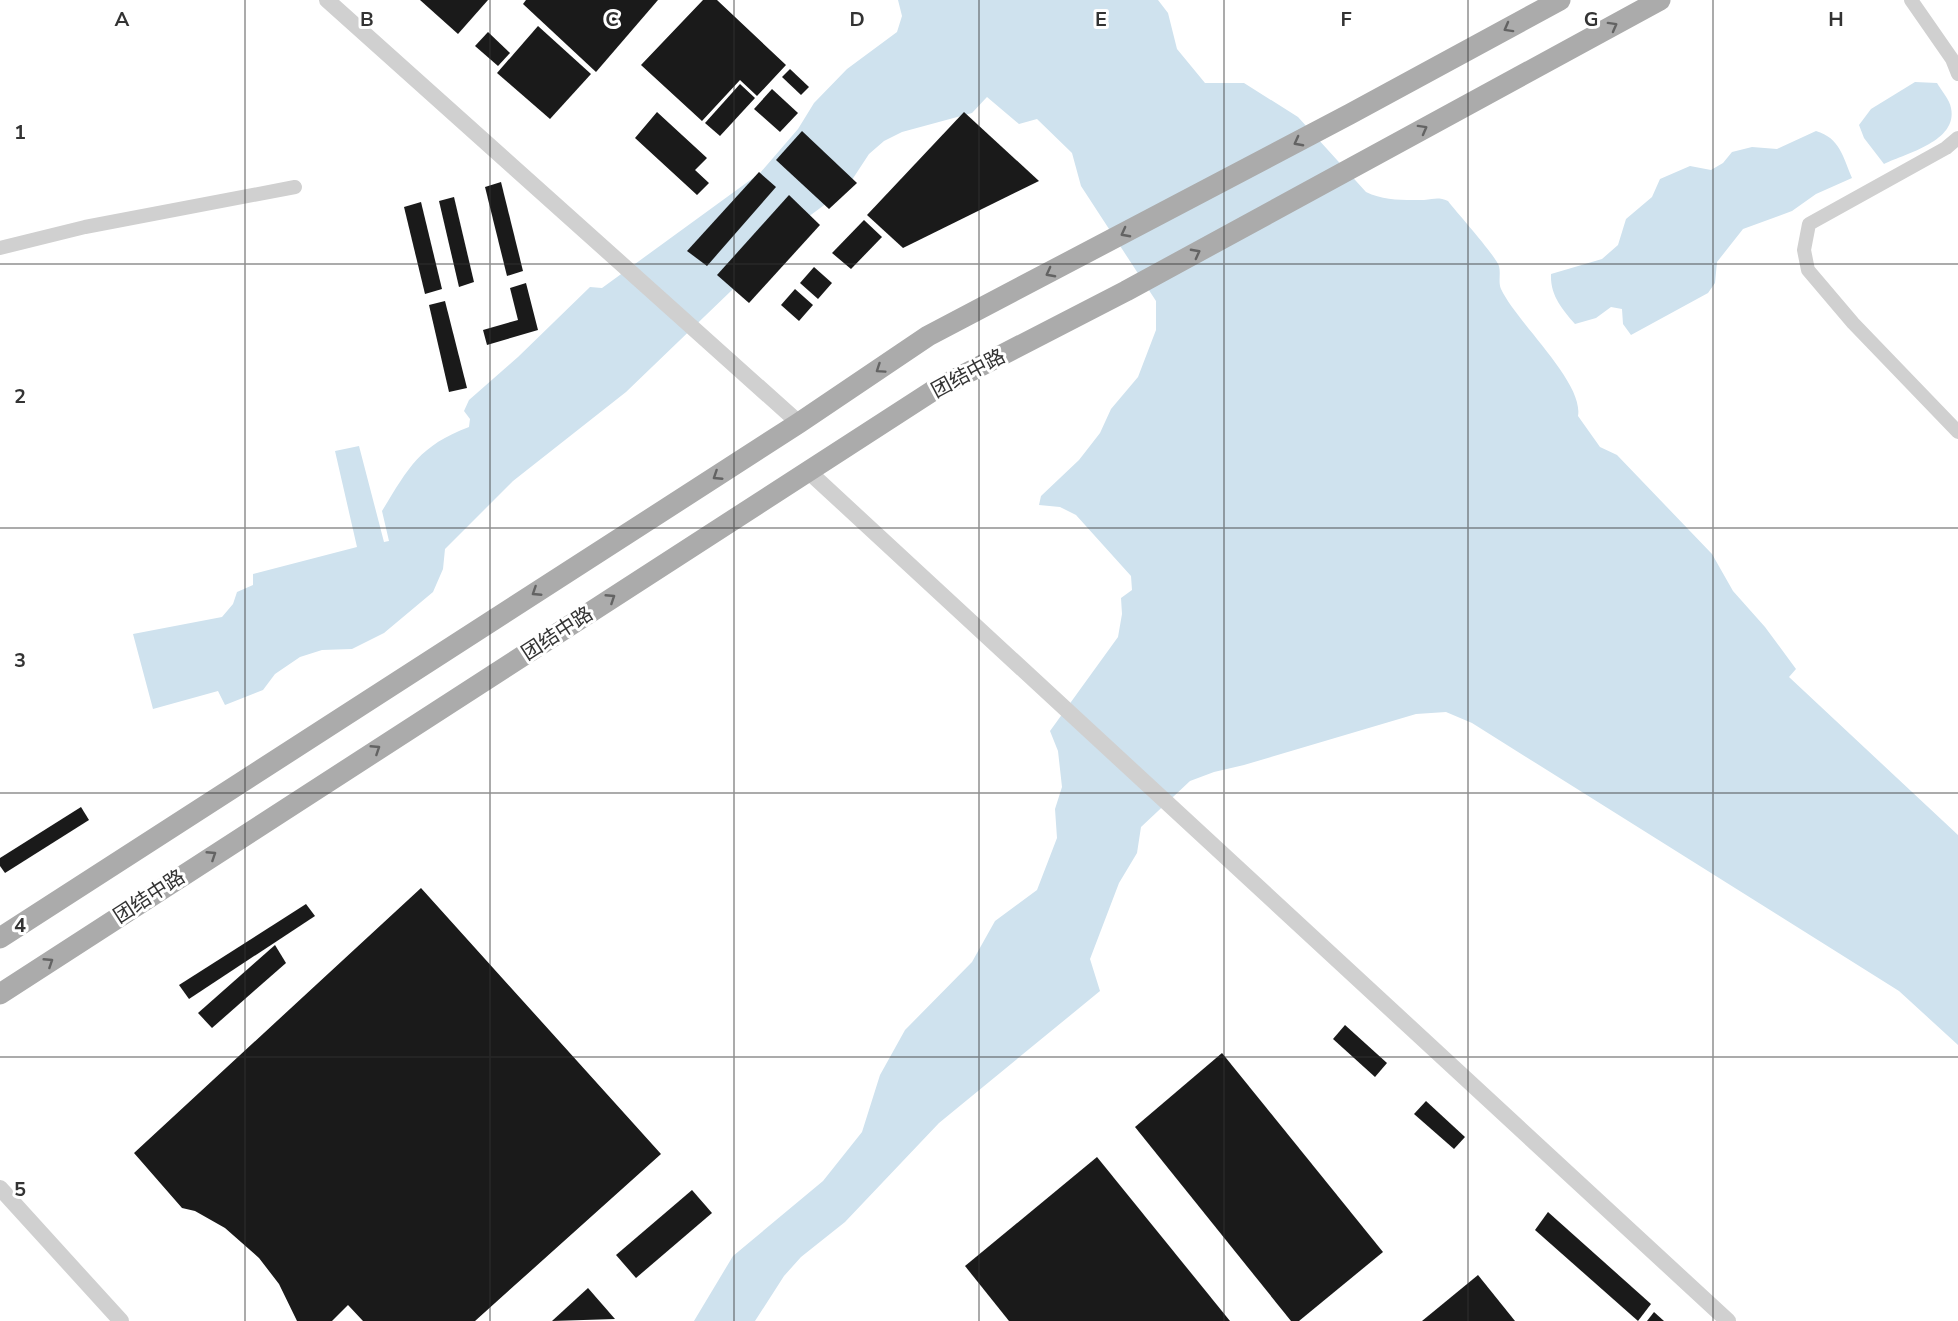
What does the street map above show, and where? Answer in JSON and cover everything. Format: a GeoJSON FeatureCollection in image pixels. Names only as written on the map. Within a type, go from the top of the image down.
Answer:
{"type":"FeatureCollection","features":[{"type":"Feature","properties":{"kind":"main road"},"geometry":{"type":"LineString","coordinates":[[0,938],[799,423],[928,336],[1102,246],[1560,0]]}},
{"type":"Feature","properties":{"kind":"main road","name":"团结中路"},"geometry":{"type":"LineString","coordinates":[[0,994],[934,390],[1126,291],[1660,0]]}},
{"type":"Feature","properties":{"kind":"street"},"geometry":{"type":"LineString","coordinates":[[327,0],[799,423]]}},
{"type":"Feature","properties":{"kind":"street"},"geometry":{"type":"LineString","coordinates":[[1911,0],[1952,59],[1958,74]]}},
{"type":"Feature","properties":{"kind":"street"},"geometry":{"type":"LineString","coordinates":[[1958,138],[1946,148],[1809,224],[1804,250],[1808,270],[1853,323],[1958,432]]}},
{"type":"Feature","properties":{"kind":"street"},"geometry":{"type":"LineString","coordinates":[[0,248],[85,227],[295,187]]}},
{"type":"Feature","properties":{"kind":"street"},"geometry":{"type":"LineString","coordinates":[[808,471],[1728,1321]]}},
{"type":"Feature","properties":{"kind":"street"},"geometry":{"type":"LineString","coordinates":[[0,1188],[121,1321]]}},
{"type":"Feature","properties":{"kind":"water"},"geometry":{"type":"Polygon","coordinates":[[[898,0],[1158,0],[1168,13],[1177,49],[1205,83],[1244,83],[1298,117],[1366,192],[1394,199],[1448,201],[1496,261],[1500,269],[1501,289],[1571,387],[1577,402],[1578,416],[1600,447],[1617,455],[1712,554],[1733,591],[1765,627],[1796,669],[1789,677],[1958,835],[1958,1045],[1899,991],[1472,723],[1446,712],[1416,714],[1214,772],[1190,781],[1141,827],[1137,853],[1119,883],[1090,959],[1100,991],[939,1123],[845,1222],[801,1257],[784,1276],[755,1321],[694,1321],[733,1256],[823,1181],[862,1132],[880,1075],[905,1030],[972,962],[995,921],[1037,890],[1057,838],[1055,809],[1062,787],[1058,751],[1050,731],[1118,637],[1122,614],[1121,598],[1132,590],[1131,576],[1076,515],[1060,507],[1039,505],[1041,496],[1079,460],[1100,433],[1111,409],[1138,377],[1156,330],[1156,301],[1081,186],[1072,153],[1037,119],[1019,124],[987,97],[972,113],[902,132],[884,141],[869,154],[846,189],[808,217],[626,392],[513,481],[445,549],[443,569],[433,592],[384,633],[352,649],[322,650],[300,657],[275,674],[263,690],[225,705],[218,691],[153,709],[133,634],[222,617],[233,604],[237,592],[253,585],[253,574],[357,547],[335,451],[359,446],[384,542],[389,541],[382,511],[408,470],[427,450],[452,434],[469,427],[470,419],[464,411],[469,400],[518,357],[590,287],[602,288],[760,173],[798,129],[814,103],[847,69],[897,32],[902,16],[898,0]]]}},
{"type":"Feature","properties":{"kind":"water"},"geometry":{"type":"Polygon","coordinates":[[[1915,82],[1937,83],[1950,105],[1951,119],[1947,129],[1929,144],[1884,164],[1864,138],[1859,125],[1871,109],[1915,82]]]}},
{"type":"Feature","properties":{"kind":"water"},"geometry":{"type":"Polygon","coordinates":[[[1816,131],[1836,143],[1852,178],[1816,194],[1792,211],[1743,229],[1717,262],[1715,283],[1708,293],[1631,335],[1623,324],[1622,309],[1611,307],[1596,318],[1575,324],[1561,307],[1552,289],[1551,274],[1602,259],[1618,245],[1626,219],[1652,197],[1660,179],[1690,166],[1711,170],[1723,163],[1732,152],[1752,147],[1777,149],[1816,131]]]}},
{"type":"Feature","properties":{"kind":"building"},"geometry":{"type":"Polygon","coordinates":[[[420,0],[488,0],[458,34],[420,0]]]}},
{"type":"Feature","properties":{"kind":"building"},"geometry":{"type":"Polygon","coordinates":[[[526,0],[658,0],[596,72],[523,4],[526,0]]]}},
{"type":"Feature","properties":{"kind":"building"},"geometry":{"type":"Polygon","coordinates":[[[703,0],[717,0],[786,65],[757,96],[740,80],[702,121],[641,65],[703,0]]]}},
{"type":"Feature","properties":{"kind":"building"},"geometry":{"type":"Polygon","coordinates":[[[538,26],[591,74],[550,119],[497,73],[538,26]]]}},
{"type":"Feature","properties":{"kind":"building"},"geometry":{"type":"Polygon","coordinates":[[[488,32],[510,53],[498,66],[475,46],[488,32]]]}},
{"type":"Feature","properties":{"kind":"building"},"geometry":{"type":"Polygon","coordinates":[[[790,69],[809,87],[801,95],[782,77],[790,69]]]}},
{"type":"Feature","properties":{"kind":"building"},"geometry":{"type":"Polygon","coordinates":[[[740,84],[755,98],[720,136],[705,123],[740,84]]]}},
{"type":"Feature","properties":{"kind":"building"},"geometry":{"type":"Polygon","coordinates":[[[772,89],[798,113],[780,132],[754,109],[772,89]]]}},
{"type":"Feature","properties":{"kind":"building"},"geometry":{"type":"Polygon","coordinates":[[[657,112],[707,158],[695,170],[709,183],[697,195],[635,138],[657,112]]]}},
{"type":"Feature","properties":{"kind":"building"},"geometry":{"type":"Polygon","coordinates":[[[964,112],[1039,181],[903,248],[867,215],[964,112]]]}},
{"type":"Feature","properties":{"kind":"building"},"geometry":{"type":"Polygon","coordinates":[[[802,131],[857,183],[829,209],[776,160],[802,131]]]}},
{"type":"Feature","properties":{"kind":"building"},"geometry":{"type":"Polygon","coordinates":[[[759,172],[776,187],[707,266],[687,251],[759,172]]]}},
{"type":"Feature","properties":{"kind":"building"},"geometry":{"type":"Polygon","coordinates":[[[501,182],[523,271],[507,276],[485,187],[501,182]]]}},
{"type":"Feature","properties":{"kind":"building"},"geometry":{"type":"Polygon","coordinates":[[[789,195],[820,225],[749,303],[717,275],[789,195]]]}},
{"type":"Feature","properties":{"kind":"building"},"geometry":{"type":"Polygon","coordinates":[[[454,197],[474,282],[459,287],[439,201],[454,197]]]}},
{"type":"Feature","properties":{"kind":"building"},"geometry":{"type":"Polygon","coordinates":[[[421,202],[442,289],[425,294],[404,207],[421,202]]]}},
{"type":"Feature","properties":{"kind":"building"},"geometry":{"type":"Polygon","coordinates":[[[864,220],[882,237],[851,269],[832,253],[864,220]]]}},
{"type":"Feature","properties":{"kind":"building"},"geometry":{"type":"Polygon","coordinates":[[[814,267],[832,283],[818,299],[800,283],[814,267]]]}},
{"type":"Feature","properties":{"kind":"building"},"geometry":{"type":"Polygon","coordinates":[[[526,283],[538,330],[487,345],[483,330],[518,320],[510,288],[526,283]]]}},
{"type":"Feature","properties":{"kind":"building"},"geometry":{"type":"Polygon","coordinates":[[[795,289],[813,305],[799,321],[781,305],[795,289]]]}},
{"type":"Feature","properties":{"kind":"building"},"geometry":{"type":"Polygon","coordinates":[[[445,301],[467,388],[449,392],[429,305],[445,301]]]}},
{"type":"Feature","properties":{"kind":"building"},"geometry":{"type":"Polygon","coordinates":[[[81,807],[89,820],[5,873],[0,866],[0,858],[81,807]]]}},
{"type":"Feature","properties":{"kind":"building"},"geometry":{"type":"Polygon","coordinates":[[[421,888],[661,1154],[475,1321],[363,1321],[348,1305],[332,1321],[297,1321],[279,1284],[259,1258],[225,1228],[195,1211],[182,1208],[134,1153],[421,888]]]}},
{"type":"Feature","properties":{"kind":"building"},"geometry":{"type":"Polygon","coordinates":[[[306,904],[315,916],[189,999],[179,985],[306,904]]]}},
{"type":"Feature","properties":{"kind":"building"},"geometry":{"type":"Polygon","coordinates":[[[275,945],[286,963],[212,1028],[198,1013],[275,945]]]}},
{"type":"Feature","properties":{"kind":"building"},"geometry":{"type":"Polygon","coordinates":[[[1345,1025],[1387,1063],[1375,1077],[1333,1039],[1345,1025]]]}},
{"type":"Feature","properties":{"kind":"building"},"geometry":{"type":"Polygon","coordinates":[[[1222,1053],[1383,1252],[1299,1321],[1291,1321],[1135,1127],[1222,1053]]]}},
{"type":"Feature","properties":{"kind":"building"},"geometry":{"type":"Polygon","coordinates":[[[1426,1101],[1465,1137],[1454,1149],[1414,1114],[1426,1101]]]}},
{"type":"Feature","properties":{"kind":"building"},"geometry":{"type":"Polygon","coordinates":[[[1097,1157],[1230,1321],[1009,1321],[965,1266],[1097,1157]]]}},
{"type":"Feature","properties":{"kind":"building"},"geometry":{"type":"Polygon","coordinates":[[[692,1190],[712,1213],[636,1278],[616,1255],[692,1190]]]}},
{"type":"Feature","properties":{"kind":"building"},"geometry":{"type":"Polygon","coordinates":[[[1548,1212],[1651,1304],[1638,1321],[1535,1230],[1548,1212]]]}},
{"type":"Feature","properties":{"kind":"building"},"geometry":{"type":"Polygon","coordinates":[[[1478,1275],[1515,1321],[1422,1321],[1478,1275]]]}},
{"type":"Feature","properties":{"kind":"building"},"geometry":{"type":"Polygon","coordinates":[[[588,1288],[615,1319],[552,1321],[588,1288]]]}},
{"type":"Feature","properties":{"kind":"building"},"geometry":{"type":"Polygon","coordinates":[[[1654,1312],[1664,1321],[1647,1321],[1654,1312]]]}}]}
